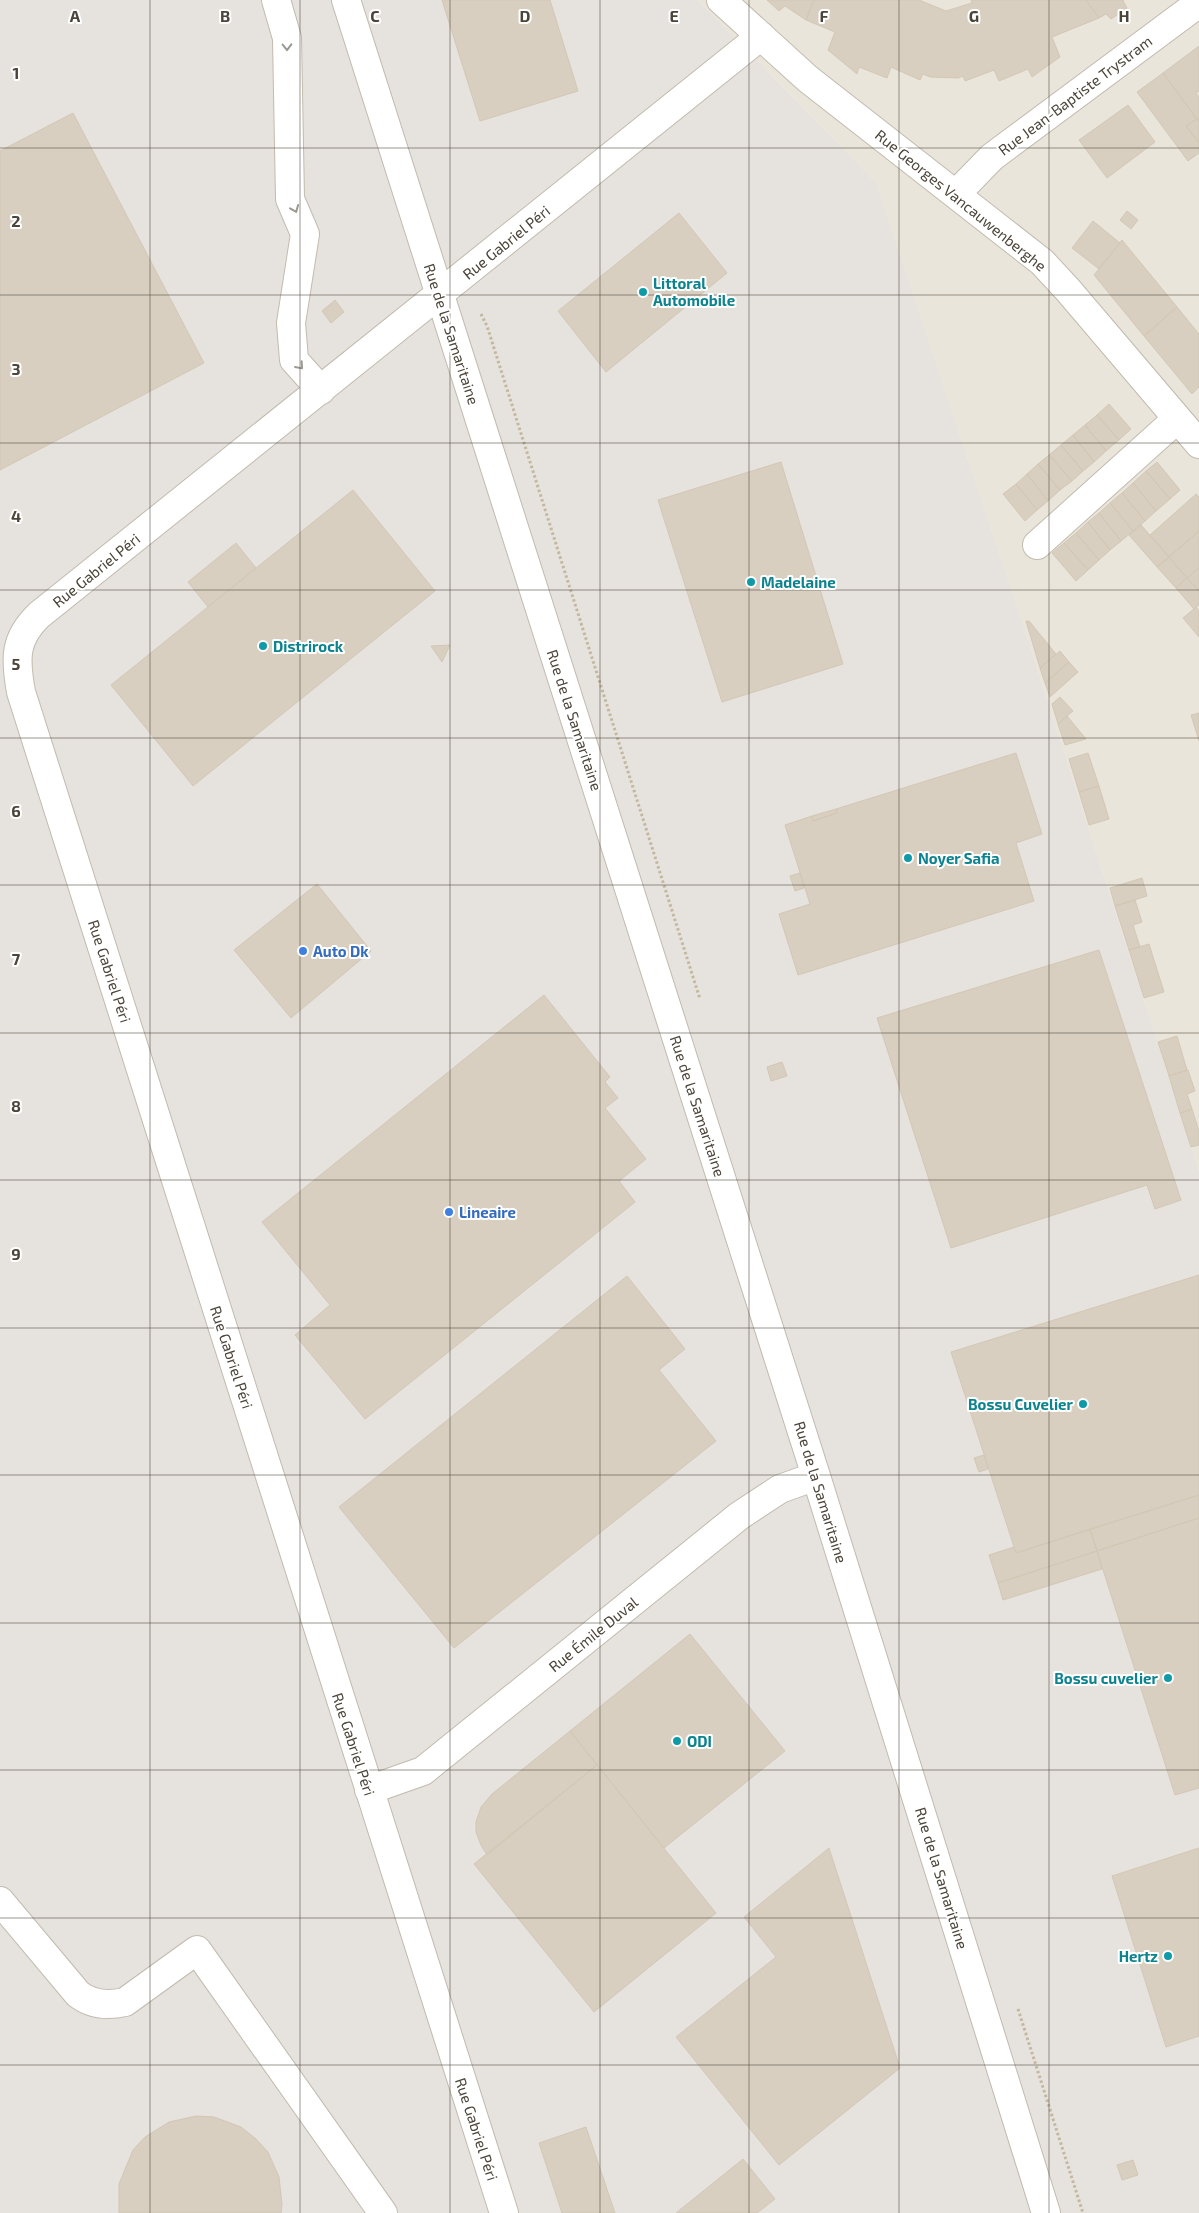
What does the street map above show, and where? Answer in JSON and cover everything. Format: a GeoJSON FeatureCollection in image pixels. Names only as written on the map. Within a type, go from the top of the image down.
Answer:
{"type":"FeatureCollection","features":[{"type":"Feature","properties":{"kind":"street"},"geometry":{"type":"LineString","coordinates":[[276,0],[287,38],[290,199],[305,234],[291,323],[294,360],[321,390]]}},
{"type":"Feature","properties":{"kind":"street","name":"Rue de la Samaritaine"},"geometry":{"type":"LineString","coordinates":[[346,0],[816,1476],[1046,2213]]}},
{"type":"Feature","properties":{"kind":"street","name":"Rue Georges Vancauwenberghe"},"geometry":{"type":"LineString","coordinates":[[721,0],[814,84],[1026,249],[1055,275],[1199,444]]}},
{"type":"Feature","properties":{"kind":"street","name":"Rue Jean-Baptiste Trystram"},"geometry":{"type":"LineString","coordinates":[[956,194],[992,157],[1199,2]]}},
{"type":"Feature","properties":{"kind":"street","name":"Rue Gabriel Péri"},"geometry":{"type":"LineString","coordinates":[[504,2213],[21,692],[17,663],[22,635],[26,628],[40,615],[761,36]]}},
{"type":"Feature","properties":{"kind":"street"},"geometry":{"type":"LineString","coordinates":[[1037,545],[1177,419]]}},
{"type":"Feature","properties":{"kind":"street","name":"Rue Émile Duval"},"geometry":{"type":"LineString","coordinates":[[369,1790],[423,1771],[746,1511],[780,1489],[816,1476]]}},
{"type":"Feature","properties":{"kind":"street"},"geometry":{"type":"LineString","coordinates":[[0,1901],[71,1986],[86,2000],[94,2003],[114,2004],[125,2002],[197,1950],[383,2213]]}},
{"type":"Feature","properties":{"kind":"shaded area"},"geometry":{"type":"Polygon","coordinates":[[[0,0],[698,0],[876,182],[1019,612],[1199,1171],[1199,2213],[0,2213],[0,0]]]}},
{"type":"Feature","properties":{"kind":"shaded area"},"geometry":{"type":"Polygon","coordinates":[[[698,0],[1199,0],[1199,1171],[1019,612],[876,182],[698,0]]]}},
{"type":"Feature","properties":{"kind":"building"},"geometry":{"type":"Polygon","coordinates":[[[442,0],[550,0],[578,91],[480,121],[442,0]]]}},
{"type":"Feature","properties":{"kind":"building"},"geometry":{"type":"Polygon","coordinates":[[[767,0],[814,0],[806,20],[785,6],[779,11],[767,0]]]}},
{"type":"Feature","properties":{"kind":"building"},"geometry":{"type":"Polygon","coordinates":[[[814,0],[919,0],[946,11],[972,3],[971,0],[1086,0],[1099,18],[1052,37],[1060,57],[1032,77],[1028,69],[999,81],[994,70],[965,81],[963,76],[958,78],[930,77],[923,74],[920,80],[891,67],[887,78],[859,67],[857,74],[828,50],[835,32],[806,20],[814,0]]]}},
{"type":"Feature","properties":{"kind":"building"},"geometry":{"type":"Polygon","coordinates":[[[1086,0],[1124,0],[1127,8],[1111,19],[1106,14],[1099,18],[1086,0]]]}},
{"type":"Feature","properties":{"kind":"building"},"geometry":{"type":"Polygon","coordinates":[[[1199,46],[1199,91],[1196,93],[1199,97],[1199,122],[1163,73],[1199,46]]]}},
{"type":"Feature","properties":{"kind":"building"},"geometry":{"type":"Polygon","coordinates":[[[1163,73],[1197,119],[1186,126],[1199,143],[1199,153],[1188,161],[1137,92],[1163,73]]]}},
{"type":"Feature","properties":{"kind":"building"},"geometry":{"type":"Polygon","coordinates":[[[1128,105],[1155,142],[1107,178],[1079,140],[1128,105]]]}},
{"type":"Feature","properties":{"kind":"building"},"geometry":{"type":"Polygon","coordinates":[[[73,113],[204,363],[0,470],[0,151],[73,113]]]}},
{"type":"Feature","properties":{"kind":"building"},"geometry":{"type":"Polygon","coordinates":[[[1197,119],[1199,122],[1199,143],[1186,126],[1197,119]]]}},
{"type":"Feature","properties":{"kind":"building"},"geometry":{"type":"Polygon","coordinates":[[[1127,211],[1138,220],[1131,229],[1120,220],[1127,211]]]}},
{"type":"Feature","properties":{"kind":"building","name":"Littoral Automobile"},"geometry":{"type":"Polygon","coordinates":[[[679,213],[727,273],[606,372],[558,311],[679,213]]]}},
{"type":"Feature","properties":{"kind":"building"},"geometry":{"type":"Polygon","coordinates":[[[1093,221],[1120,243],[1099,269],[1072,248],[1093,221]]]}},
{"type":"Feature","properties":{"kind":"building"},"geometry":{"type":"Polygon","coordinates":[[[1122,240],[1177,307],[1144,336],[1094,275],[1122,240]]]}},
{"type":"Feature","properties":{"kind":"building"},"geometry":{"type":"Polygon","coordinates":[[[335,300],[344,312],[331,323],[322,311],[335,300]]]}},
{"type":"Feature","properties":{"kind":"building"},"geometry":{"type":"Polygon","coordinates":[[[1177,307],[1199,334],[1199,387],[1192,394],[1144,336],[1177,307]]]}},
{"type":"Feature","properties":{"kind":"building"},"geometry":{"type":"Polygon","coordinates":[[[1109,404],[1131,429],[1119,440],[1097,415],[1109,404]]]}},
{"type":"Feature","properties":{"kind":"building"},"geometry":{"type":"Polygon","coordinates":[[[1097,415],[1119,440],[1106,451],[1085,425],[1097,415]]]}},
{"type":"Feature","properties":{"kind":"building"},"geometry":{"type":"Polygon","coordinates":[[[1085,425],[1106,451],[1094,462],[1073,435],[1085,425]]]}},
{"type":"Feature","properties":{"kind":"building"},"geometry":{"type":"Polygon","coordinates":[[[1073,435],[1094,462],[1083,471],[1061,445],[1073,435]]]}},
{"type":"Feature","properties":{"kind":"building"},"geometry":{"type":"Polygon","coordinates":[[[1061,445],[1083,471],[1072,481],[1049,455],[1061,445]]]}},
{"type":"Feature","properties":{"kind":"building"},"geometry":{"type":"Polygon","coordinates":[[[1049,455],[1072,481],[1060,490],[1038,464],[1049,455]]]}},
{"type":"Feature","properties":{"kind":"building","name":"Madelaine"},"geometry":{"type":"Polygon","coordinates":[[[781,462],[843,664],[722,702],[658,500],[781,462]]]}},
{"type":"Feature","properties":{"kind":"building"},"geometry":{"type":"Polygon","coordinates":[[[1157,462],[1180,490],[1170,499],[1146,471],[1157,462]]]}},
{"type":"Feature","properties":{"kind":"building"},"geometry":{"type":"Polygon","coordinates":[[[1038,464],[1060,490],[1048,501],[1027,474],[1038,464]]]}},
{"type":"Feature","properties":{"kind":"building"},"geometry":{"type":"Polygon","coordinates":[[[1146,471],[1170,499],[1156,511],[1133,483],[1146,471]]]}},
{"type":"Feature","properties":{"kind":"building"},"geometry":{"type":"Polygon","coordinates":[[[1027,474],[1048,501],[1037,510],[1016,484],[1027,474]]]}},
{"type":"Feature","properties":{"kind":"building"},"geometry":{"type":"Polygon","coordinates":[[[1133,483],[1156,511],[1145,521],[1122,493],[1133,483]]]}},
{"type":"Feature","properties":{"kind":"building"},"geometry":{"type":"Polygon","coordinates":[[[1016,484],[1037,510],[1025,521],[1003,494],[1016,484]]]}},
{"type":"Feature","properties":{"kind":"building","name":"Distrirock"},"geometry":{"type":"Polygon","coordinates":[[[353,490],[435,591],[193,786],[111,685],[353,490]]]}},
{"type":"Feature","properties":{"kind":"building"},"geometry":{"type":"Polygon","coordinates":[[[1122,493],[1145,521],[1133,531],[1110,503],[1122,493]]]}},
{"type":"Feature","properties":{"kind":"building"},"geometry":{"type":"Polygon","coordinates":[[[1196,494],[1199,497],[1199,531],[1169,557],[1150,535],[1196,494]]]}},
{"type":"Feature","properties":{"kind":"building"},"geometry":{"type":"Polygon","coordinates":[[[1110,503],[1133,531],[1121,541],[1099,513],[1110,503]]]}},
{"type":"Feature","properties":{"kind":"building"},"geometry":{"type":"Polygon","coordinates":[[[1099,513],[1121,541],[1110,550],[1088,522],[1099,513]]]}},
{"type":"Feature","properties":{"kind":"building"},"geometry":{"type":"Polygon","coordinates":[[[1088,522],[1110,550],[1099,560],[1076,533],[1088,522]]]}},
{"type":"Feature","properties":{"kind":"building"},"geometry":{"type":"Polygon","coordinates":[[[1141,525],[1169,557],[1157,567],[1129,535],[1141,525]]]}},
{"type":"Feature","properties":{"kind":"building"},"geometry":{"type":"Polygon","coordinates":[[[1199,531],[1199,568],[1187,578],[1169,557],[1199,531]]]}},
{"type":"Feature","properties":{"kind":"building"},"geometry":{"type":"Polygon","coordinates":[[[1076,533],[1099,560],[1088,570],[1064,543],[1076,533]]]}},
{"type":"Feature","properties":{"kind":"building"},"geometry":{"type":"Polygon","coordinates":[[[236,543],[256,568],[208,607],[188,582],[236,543]]]}},
{"type":"Feature","properties":{"kind":"building"},"geometry":{"type":"Polygon","coordinates":[[[1064,543],[1088,570],[1076,581],[1052,553],[1064,543]]]}},
{"type":"Feature","properties":{"kind":"building"},"geometry":{"type":"Polygon","coordinates":[[[1169,557],[1187,578],[1176,588],[1157,567],[1169,557]]]}},
{"type":"Feature","properties":{"kind":"building"},"geometry":{"type":"Polygon","coordinates":[[[1199,568],[1199,591],[1187,578],[1199,568]]]}},
{"type":"Feature","properties":{"kind":"building"},"geometry":{"type":"Polygon","coordinates":[[[1187,578],[1199,591],[1199,605],[1194,609],[1176,588],[1187,578]]]}},
{"type":"Feature","properties":{"kind":"building"},"geometry":{"type":"Polygon","coordinates":[[[1196,607],[1199,611],[1199,637],[1183,618],[1196,607]]]}},
{"type":"Feature","properties":{"kind":"building"},"geometry":{"type":"Polygon","coordinates":[[[1026,621],[1029,621],[1056,654],[1040,668],[1026,621]]]}},
{"type":"Feature","properties":{"kind":"building"},"geometry":{"type":"Polygon","coordinates":[[[450,645],[442,662],[431,646],[450,645]]]}},
{"type":"Feature","properties":{"kind":"building"},"geometry":{"type":"Polygon","coordinates":[[[1060,651],[1069,662],[1045,683],[1040,668],[1060,651]]]}},
{"type":"Feature","properties":{"kind":"building"},"geometry":{"type":"Polygon","coordinates":[[[1069,662],[1078,672],[1050,697],[1045,683],[1069,662]]]}},
{"type":"Feature","properties":{"kind":"building"},"geometry":{"type":"Polygon","coordinates":[[[1060,697],[1073,711],[1058,724],[1052,704],[1060,697]]]}},
{"type":"Feature","properties":{"kind":"building"},"geometry":{"type":"Polygon","coordinates":[[[1199,713],[1199,741],[1191,715],[1199,713]]]}},
{"type":"Feature","properties":{"kind":"building"},"geometry":{"type":"Polygon","coordinates":[[[1067,716],[1086,739],[1065,745],[1058,724],[1067,716]]]}},
{"type":"Feature","properties":{"kind":"building","name":"Noyer Safia"},"geometry":{"type":"Polygon","coordinates":[[[1016,753],[1042,834],[1016,843],[1034,901],[798,975],[779,914],[810,904],[785,825],[812,816],[813,821],[837,813],[836,809],[1016,753]]]}},
{"type":"Feature","properties":{"kind":"building"},"geometry":{"type":"Polygon","coordinates":[[[1088,753],[1099,786],[1079,792],[1069,759],[1088,753]]]}},
{"type":"Feature","properties":{"kind":"building"},"geometry":{"type":"Polygon","coordinates":[[[1099,786],[1109,819],[1089,825],[1079,792],[1099,786]]]}},
{"type":"Feature","properties":{"kind":"building"},"geometry":{"type":"Polygon","coordinates":[[[836,809],[837,813],[813,821],[812,816],[836,809]]]}},
{"type":"Feature","properties":{"kind":"building"},"geometry":{"type":"Polygon","coordinates":[[[800,873],[804,888],[795,891],[790,876],[800,873]]]}},
{"type":"Feature","properties":{"kind":"building"},"geometry":{"type":"Polygon","coordinates":[[[1142,878],[1147,896],[1115,906],[1110,888],[1142,878]]]}},
{"type":"Feature","properties":{"kind":"building","name":"Auto Dk"},"geometry":{"type":"Polygon","coordinates":[[[317,884],[371,951],[291,1018],[234,950],[317,884]]]}},
{"type":"Feature","properties":{"kind":"building"},"geometry":{"type":"Polygon","coordinates":[[[1135,900],[1142,922],[1133,925],[1140,947],[1129,950],[1115,906],[1135,900]]]}},
{"type":"Feature","properties":{"kind":"building"},"geometry":{"type":"Polygon","coordinates":[[[1149,944],[1164,992],[1144,998],[1129,950],[1149,944]]]}},
{"type":"Feature","properties":{"kind":"building"},"geometry":{"type":"Polygon","coordinates":[[[1099,950],[1181,1200],[1155,1209],[1147,1185],[951,1248],[877,1018],[1099,950]]]}},
{"type":"Feature","properties":{"kind":"building","name":"Lineaire"},"geometry":{"type":"Polygon","coordinates":[[[544,995],[610,1077],[605,1082],[618,1098],[605,1108],[646,1159],[619,1181],[635,1202],[365,1419],[295,1335],[330,1305],[262,1222],[544,995]]]}},
{"type":"Feature","properties":{"kind":"building"},"geometry":{"type":"Polygon","coordinates":[[[1177,1036],[1187,1070],[1169,1076],[1158,1042],[1177,1036]]]}},
{"type":"Feature","properties":{"kind":"building"},"geometry":{"type":"Polygon","coordinates":[[[782,1062],[787,1076],[771,1081],[767,1067],[782,1062]]]}},
{"type":"Feature","properties":{"kind":"building"},"geometry":{"type":"Polygon","coordinates":[[[1188,1070],[1195,1091],[1187,1094],[1192,1109],[1180,1113],[1169,1076],[1188,1070]]]}},
{"type":"Feature","properties":{"kind":"building"},"geometry":{"type":"Polygon","coordinates":[[[1192,1109],[1199,1131],[1199,1145],[1191,1147],[1180,1113],[1192,1109]]]}},
{"type":"Feature","properties":{"kind":"building","name":"Bossu Cuvelier"},"geometry":{"type":"Polygon","coordinates":[[[1199,1275],[1199,1495],[1016,1553],[951,1352],[1199,1275]]]}},
{"type":"Feature","properties":{"kind":"building"},"geometry":{"type":"Polygon","coordinates":[[[627,1276],[685,1349],[659,1370],[716,1441],[454,1648],[339,1507],[627,1276]]]}},
{"type":"Feature","properties":{"kind":"building"},"geometry":{"type":"Polygon","coordinates":[[[984,1455],[988,1469],[979,1472],[974,1458],[984,1455]]]}},
{"type":"Feature","properties":{"kind":"building"},"geometry":{"type":"Polygon","coordinates":[[[1199,1495],[1199,1518],[1097,1551],[1090,1529],[1199,1495]]]}},
{"type":"Feature","properties":{"kind":"building","name":"Bossu cuvelier"},"geometry":{"type":"Polygon","coordinates":[[[1199,1518],[1199,1788],[1175,1795],[1097,1551],[1199,1518]]]}},
{"type":"Feature","properties":{"kind":"building"},"geometry":{"type":"Polygon","coordinates":[[[1090,1529],[1097,1551],[998,1583],[989,1555],[1014,1547],[1016,1553],[1090,1529]]]}},
{"type":"Feature","properties":{"kind":"building"},"geometry":{"type":"Polygon","coordinates":[[[1097,1551],[1102,1569],[1003,1600],[998,1583],[1097,1551]]]}},
{"type":"Feature","properties":{"kind":"building","name":"ODI"},"geometry":{"type":"Polygon","coordinates":[[[690,1634],[785,1751],[664,1848],[570,1731],[690,1634]]]}},
{"type":"Feature","properties":{"kind":"building"},"geometry":{"type":"Polygon","coordinates":[[[570,1731],[597,1765],[487,1855],[476,1832],[476,1822],[481,1807],[492,1794],[570,1731]]]}},
{"type":"Feature","properties":{"kind":"building"},"geometry":{"type":"Polygon","coordinates":[[[597,1765],[716,1913],[594,2012],[474,1864],[597,1765]]]}},
{"type":"Feature","properties":{"kind":"building"},"geometry":{"type":"Polygon","coordinates":[[[829,1848],[900,2068],[779,2165],[676,2037],[776,1957],[744,1917],[829,1848]]]}},
{"type":"Feature","properties":{"kind":"building","name":"Hertz"},"geometry":{"type":"Polygon","coordinates":[[[1199,1848],[1199,2036],[1166,2047],[1112,1876],[1199,1848]]]}},
{"type":"Feature","properties":{"kind":"building"},"geometry":{"type":"Polygon","coordinates":[[[196,2116],[214,2117],[241,2127],[268,2152],[279,2177],[281,2213],[119,2213],[119,2184],[133,2150],[145,2137],[169,2122],[196,2116]]]}},
{"type":"Feature","properties":{"kind":"building"},"geometry":{"type":"Polygon","coordinates":[[[586,2127],[615,2213],[562,2213],[539,2143],[586,2127]]]}},
{"type":"Feature","properties":{"kind":"building"},"geometry":{"type":"Polygon","coordinates":[[[743,2159],[775,2199],[757,2213],[676,2213],[743,2159]]]}},
{"type":"Feature","properties":{"kind":"building"},"geometry":{"type":"Polygon","coordinates":[[[1133,2160],[1138,2175],[1122,2180],[1117,2165],[1133,2160]]]}},
{"type":"Feature","properties":{"kind":"place","name":"Littoral Automobile"},"geometry":{"type":"Point","coordinates":[643,292]}},
{"type":"Feature","properties":{"kind":"place","name":"Madelaine"},"geometry":{"type":"Point","coordinates":[751,582]}},
{"type":"Feature","properties":{"kind":"place","name":"Distrirock"},"geometry":{"type":"Point","coordinates":[263,646]}},
{"type":"Feature","properties":{"kind":"place","name":"Noyer Safia"},"geometry":{"type":"Point","coordinates":[908,858]}},
{"type":"Feature","properties":{"kind":"place","name":"Auto Dk"},"geometry":{"type":"Point","coordinates":[303,951]}},
{"type":"Feature","properties":{"kind":"place","name":"Lineaire"},"geometry":{"type":"Point","coordinates":[449,1212]}},
{"type":"Feature","properties":{"kind":"place","name":"Bossu Cuvelier"},"geometry":{"type":"Point","coordinates":[1083,1404]}},
{"type":"Feature","properties":{"kind":"place","name":"Bossu cuvelier"},"geometry":{"type":"Point","coordinates":[1168,1678]}},
{"type":"Feature","properties":{"kind":"place","name":"ODI"},"geometry":{"type":"Point","coordinates":[677,1741]}},
{"type":"Feature","properties":{"kind":"place","name":"Hertz"},"geometry":{"type":"Point","coordinates":[1168,1956]}}]}
